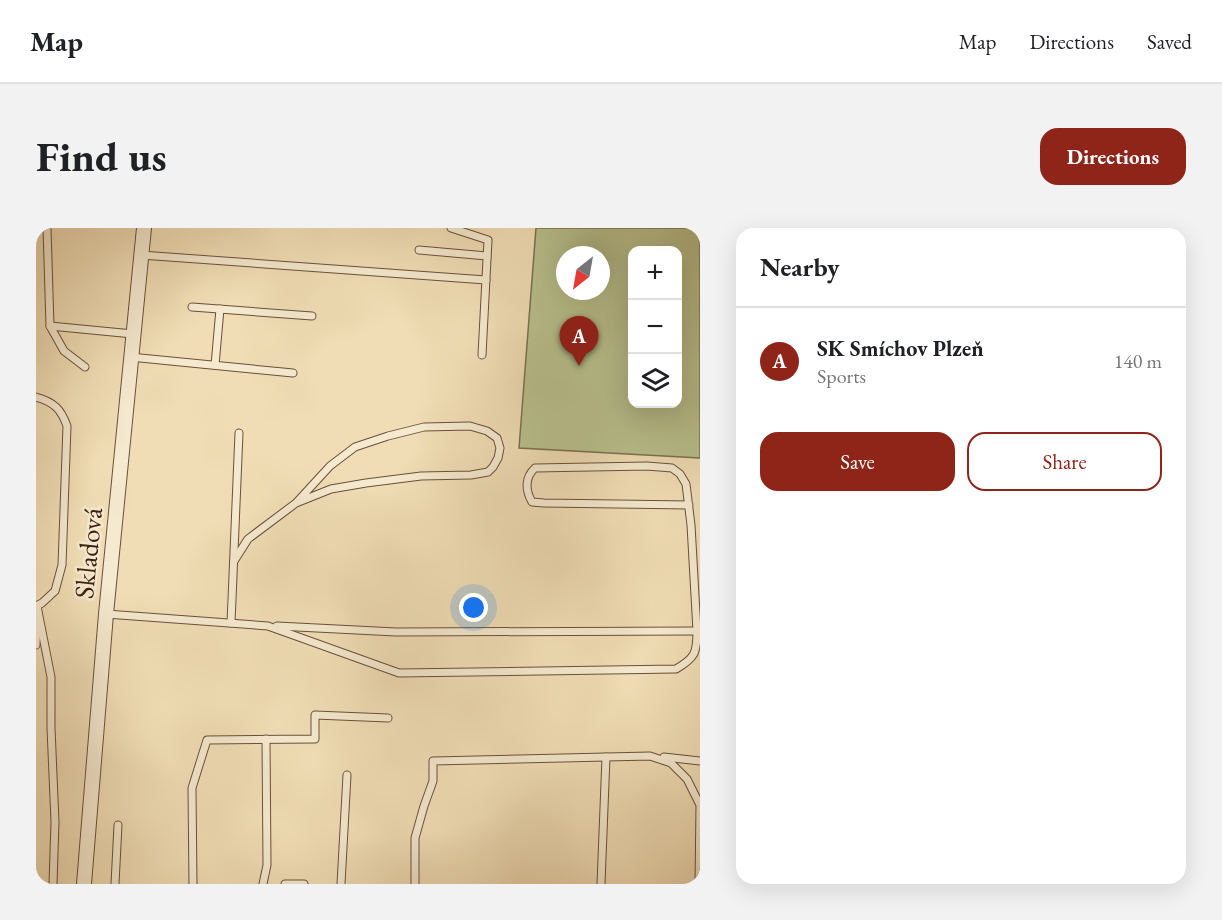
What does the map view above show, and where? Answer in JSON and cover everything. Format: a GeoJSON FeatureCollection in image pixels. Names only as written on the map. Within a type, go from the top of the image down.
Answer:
{"type":"FeatureCollection","features":[{"type":"Feature","properties":{"kind":"street","name":"Skladová"},"geometry":{"type":"LineString","coordinates":[[84,884],[106,614],[144,228]]}},
{"type":"Feature","properties":{"kind":"lane"},"geometry":{"type":"LineString","coordinates":[[47,228],[50,326],[64,351],[85,367]]}},
{"type":"Feature","properties":{"kind":"lane"},"geometry":{"type":"LineString","coordinates":[[451,228],[488,240],[482,355]]}},
{"type":"Feature","properties":{"kind":"lane"},"geometry":{"type":"LineString","coordinates":[[419,250],[487,256]]}},
{"type":"Feature","properties":{"kind":"lane"},"geometry":{"type":"LineString","coordinates":[[141,255],[486,280]]}},
{"type":"Feature","properties":{"kind":"lane"},"geometry":{"type":"LineString","coordinates":[[192,307],[312,316]]}},
{"type":"Feature","properties":{"kind":"lane"},"geometry":{"type":"LineString","coordinates":[[215,365],[220,309]]}},
{"type":"Feature","properties":{"kind":"lane"},"geometry":{"type":"LineString","coordinates":[[50,326],[133,334]]}},
{"type":"Feature","properties":{"kind":"lane"},"geometry":{"type":"LineString","coordinates":[[130,357],[293,373]]}},
{"type":"Feature","properties":{"kind":"lane"},"geometry":{"type":"LineString","coordinates":[[36,397],[50,402],[62,413],[68,426],[62,565],[55,591],[37,606]]}},
{"type":"Feature","properties":{"kind":"lane"},"geometry":{"type":"LineString","coordinates":[[234,561],[248,539],[296,503],[330,466],[355,447],[424,427],[470,426],[488,431],[497,438],[500,448],[498,458],[488,472],[471,475],[421,476],[366,483],[332,489],[296,503]]}},
{"type":"Feature","properties":{"kind":"lane"},"geometry":{"type":"LineString","coordinates":[[231,623],[239,433]]}},
{"type":"Feature","properties":{"kind":"lane"},"geometry":{"type":"LineString","coordinates":[[268,626],[399,673],[675,669],[689,662],[697,648],[691,525],[686,484],[680,474],[672,468],[648,466],[535,468],[530,472],[526,484],[527,494],[532,501],[544,503],[688,505]]}},
{"type":"Feature","properties":{"kind":"lane"},"geometry":{"type":"LineString","coordinates":[[36,645],[37,606]]}},
{"type":"Feature","properties":{"kind":"lane"},"geometry":{"type":"LineString","coordinates":[[37,606],[51,677],[55,822],[53,884]]}},
{"type":"Feature","properties":{"kind":"lane"},"geometry":{"type":"LineString","coordinates":[[106,614],[396,633],[697,631]]}},
{"type":"Feature","properties":{"kind":"lane"},"geometry":{"type":"LineString","coordinates":[[192,884],[192,788],[207,740],[315,739],[315,716],[388,718]]}},
{"type":"Feature","properties":{"kind":"lane"},"geometry":{"type":"LineString","coordinates":[[262,884],[267,866],[266,739]]}},
{"type":"Feature","properties":{"kind":"lane"},"geometry":{"type":"LineString","coordinates":[[650,756],[671,763],[687,779],[700,805],[699,884]]}},
{"type":"Feature","properties":{"kind":"lane"},"geometry":{"type":"LineString","coordinates":[[415,884],[415,838],[433,781],[433,761],[650,756],[700,761]]}},
{"type":"Feature","properties":{"kind":"lane"},"geometry":{"type":"LineString","coordinates":[[601,884],[606,757]]}},
{"type":"Feature","properties":{"kind":"lane"},"geometry":{"type":"LineString","coordinates":[[342,884],[347,775]]}},
{"type":"Feature","properties":{"kind":"lane"},"geometry":{"type":"LineString","coordinates":[[115,884],[118,825]]}},
{"type":"Feature","properties":{"kind":"lane"},"geometry":{"type":"LineString","coordinates":[[285,884],[304,884]]}},
{"type":"Feature","properties":{"kind":"green space"},"geometry":{"type":"Polygon","coordinates":[[[536,228],[700,228],[700,458],[519,448],[536,228]]]}},
{"type":"Feature","properties":{"kind":"place","name":"SK Smíchov Plzeň"},"geometry":{"type":"Point","coordinates":[579,366]}}]}
